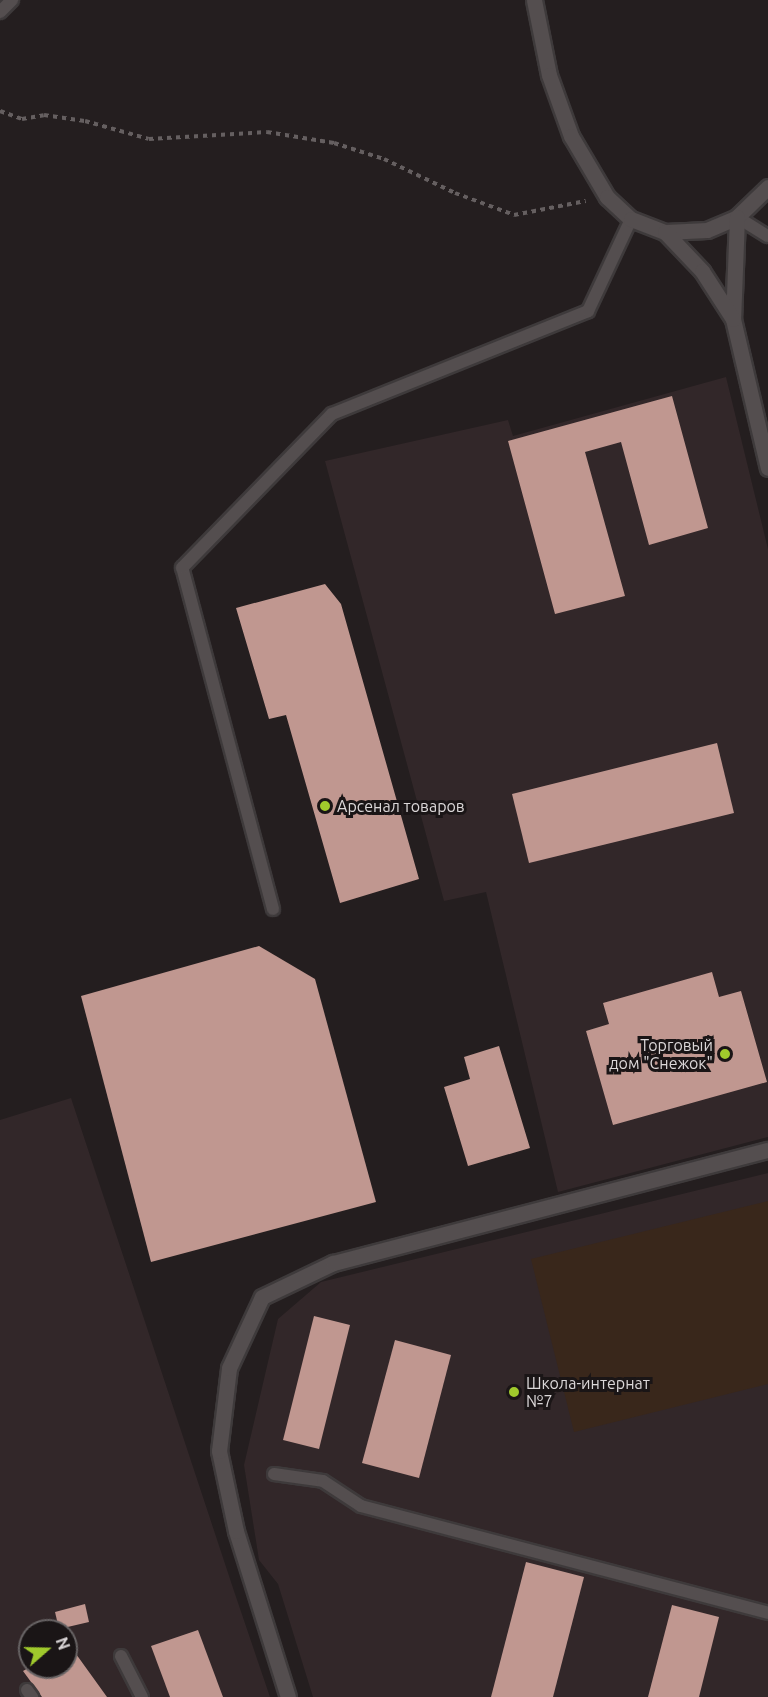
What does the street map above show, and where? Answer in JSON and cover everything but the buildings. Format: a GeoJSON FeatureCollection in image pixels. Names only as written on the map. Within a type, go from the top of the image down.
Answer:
{"type":"FeatureCollection","features":[{"type":"Feature","properties":{"kind":"street"},"geometry":{"type":"LineString","coordinates":[[534,0],[549,75],[571,136],[607,197],[631,219],[665,232],[707,230],[737,217],[768,187]]}},
{"type":"Feature","properties":{"kind":"street"},"geometry":{"type":"LineString","coordinates":[[737,217],[733,320],[768,468]]}},
{"type":"Feature","properties":{"kind":"street"},"geometry":{"type":"LineString","coordinates":[[665,232],[702,271],[733,320]]}},
{"type":"Feature","properties":{"kind":"street"},"geometry":{"type":"LineString","coordinates":[[288,1697],[236,1531],[219,1451],[228,1368],[262,1297],[333,1263],[768,1150]]}},
{"type":"Feature","properties":{"kind":"lane"},"geometry":{"type":"LineString","coordinates":[[0,12],[12,0]]}},
{"type":"Feature","properties":{"kind":"lane"},"geometry":{"type":"LineString","coordinates":[[737,217],[768,236]]}},
{"type":"Feature","properties":{"kind":"lane"},"geometry":{"type":"LineString","coordinates":[[273,909],[182,568],[332,414],[588,312],[631,219]]}},
{"type":"Feature","properties":{"kind":"lane"},"geometry":{"type":"LineString","coordinates":[[274,1474],[323,1481],[361,1506],[768,1613]]}},
{"type":"Feature","properties":{"kind":"lane"},"geometry":{"type":"LineString","coordinates":[[121,1656],[142,1697]]}},
{"type":"Feature","properties":{"kind":"path"},"geometry":{"type":"LineString","coordinates":[[0,111],[22,119],[44,115],[85,121],[149,139],[267,132],[334,143],[384,159],[455,193],[514,215],[607,197]]}},
{"type":"Feature","properties":{"kind":"shaded area"},"geometry":{"type":"Polygon","coordinates":[[[726,377],[768,549],[768,1137],[558,1192],[486,892],[444,901],[325,461],[508,420],[513,436],[726,377]]]}},
{"type":"Feature","properties":{"kind":"shaded area"},"geometry":{"type":"Polygon","coordinates":[[[71,1098],[270,1697],[0,1697],[0,1120],[71,1098]]]}},
{"type":"Feature","properties":{"kind":"shaded area","name":"Школа-интернат №7"},"geometry":{"type":"Polygon","coordinates":[[[768,1173],[768,1697],[313,1697],[278,1584],[259,1560],[244,1465],[278,1319],[321,1282],[768,1173]]]}},
{"type":"Feature","properties":{"kind":"shaded area"},"geometry":{"type":"Polygon","coordinates":[[[768,1201],[768,1384],[574,1432],[531,1259],[768,1201]]]}},
{"type":"Feature","properties":{"kind":"place","name":"Арсенал товаров"},"geometry":{"type":"Point","coordinates":[325,806]}},
{"type":"Feature","properties":{"kind":"place","name":"Торговый дом \"Снежок\""},"geometry":{"type":"Point","coordinates":[725,1054]}},
{"type":"Feature","properties":{"kind":"place","name":"Школа-интернат №7"},"geometry":{"type":"Point","coordinates":[514,1392]}}]}
